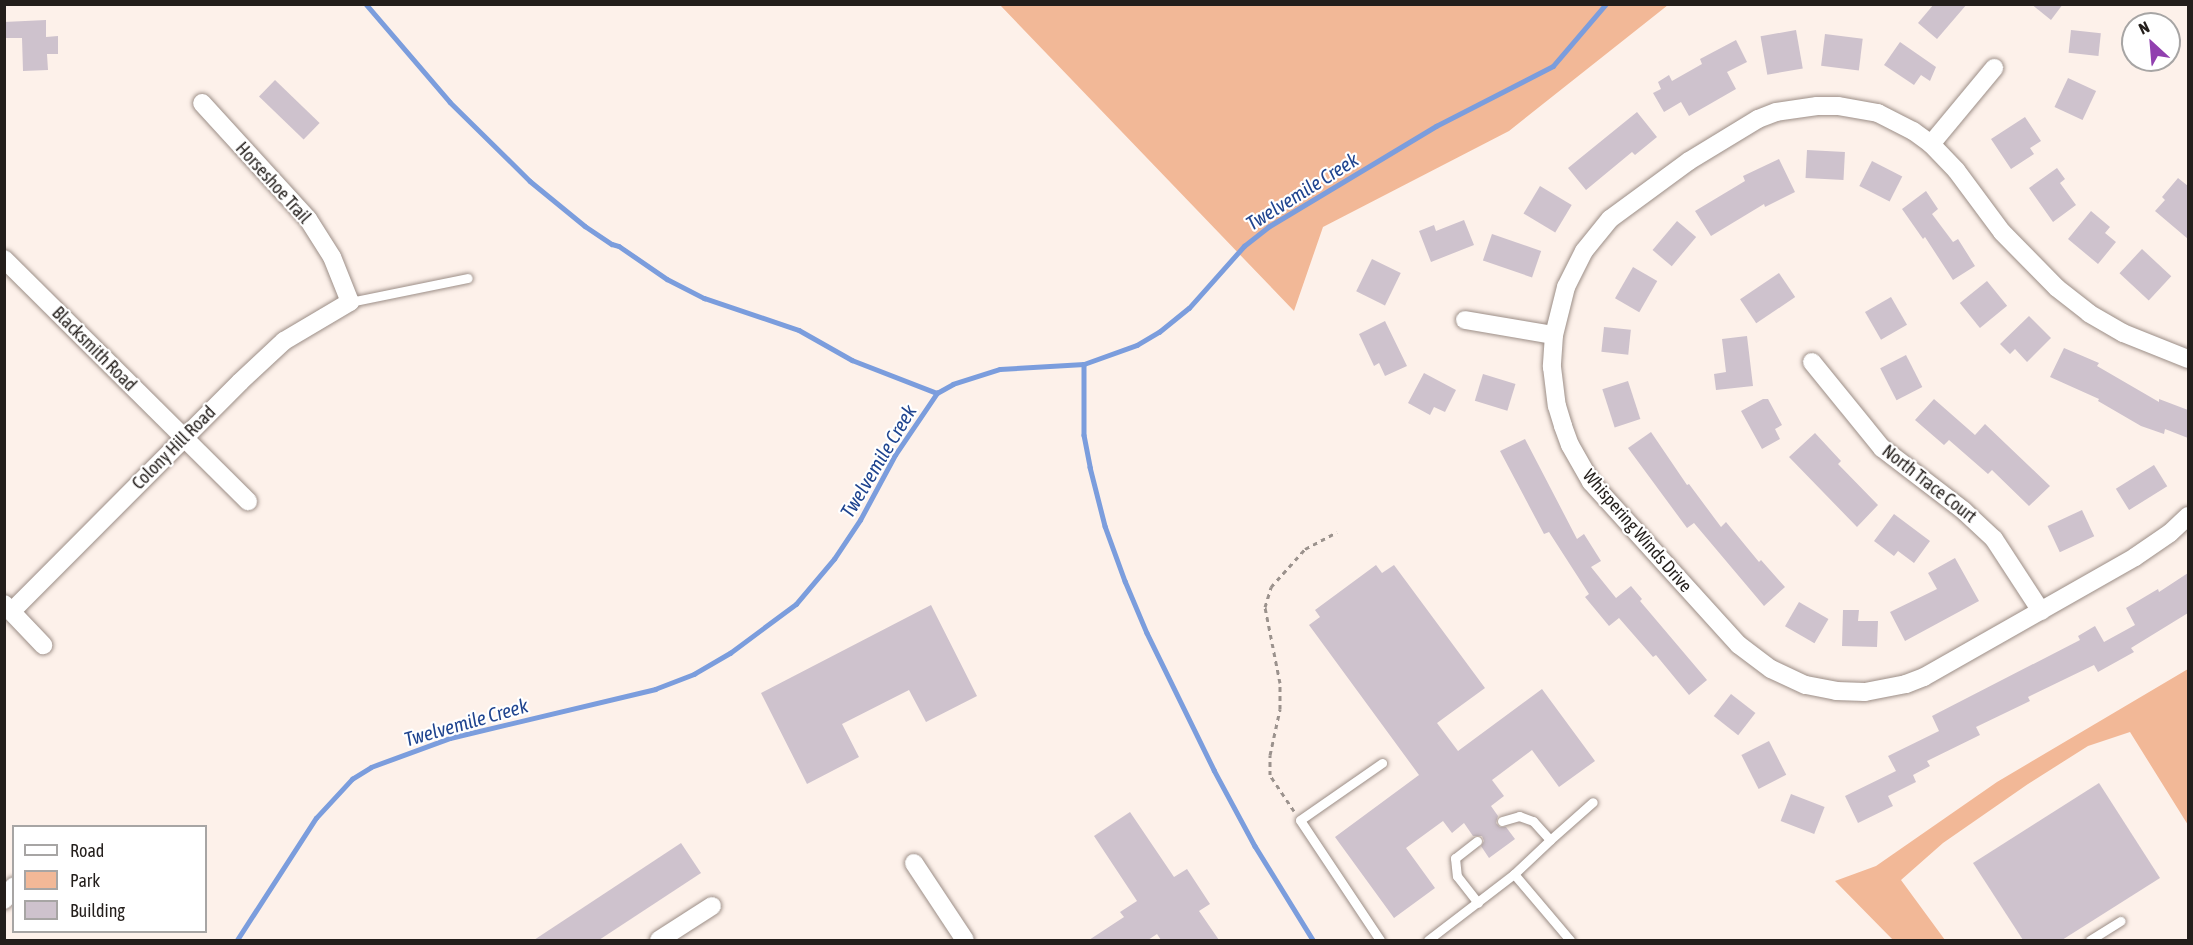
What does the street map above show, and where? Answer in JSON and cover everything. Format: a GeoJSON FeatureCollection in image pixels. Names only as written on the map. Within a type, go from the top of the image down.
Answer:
{"type":"FeatureCollection","features":[{"type":"Feature","properties":{"kind":"street"},"geometry":{"type":"LineString","coordinates":[[1930,144],[1994,68]]}},
{"type":"Feature","properties":{"kind":"street","name":"Horseshoe Trail"},"geometry":{"type":"LineString","coordinates":[[202,103],[308,219],[332,257],[350,302]]}},
{"type":"Feature","properties":{"kind":"street","name":"Whispering Winds Drive"},"geometry":{"type":"LineString","coordinates":[[2188,359],[2123,333],[2089,313],[2057,288],[2002,232],[1956,170],[1913,131],[1878,114],[1838,106],[1797,108],[1758,119],[1679,167],[1610,219],[1574,268],[1560,307],[1554,335],[1552,367],[1557,406],[1570,445],[1585,473],[1645,544],[1726,631],[1771,669],[1806,685],[1836,691],[1885,689],[1924,677],[2153,545],[2188,516]]}},
{"type":"Feature","properties":{"kind":"street","name":"Blacksmith Road"},"geometry":{"type":"LineString","coordinates":[[4,259],[248,501]]}},
{"type":"Feature","properties":{"kind":"street","name":"Colony Hill Road"},"geometry":{"type":"LineString","coordinates":[[8,607],[284,341],[350,302]]}},
{"type":"Feature","properties":{"kind":"street"},"geometry":{"type":"LineString","coordinates":[[1465,320],[1554,335]]}},
{"type":"Feature","properties":{"kind":"street","name":"North Trace Court"},"geometry":{"type":"LineString","coordinates":[[1812,362],[1882,448],[1964,511],[1994,539],[2041,610]]}},
{"type":"Feature","properties":{"kind":"street"},"geometry":{"type":"LineString","coordinates":[[8,607],[43,645]]}},
{"type":"Feature","properties":{"kind":"street"},"geometry":{"type":"LineString","coordinates":[[914,863],[965,940]]}},
{"type":"Feature","properties":{"kind":"street"},"geometry":{"type":"LineString","coordinates":[[658,940],[712,906]]}},
{"type":"Feature","properties":{"kind":"lane"},"geometry":{"type":"LineString","coordinates":[[350,302],[468,278]]}},
{"type":"Feature","properties":{"kind":"lane"},"geometry":{"type":"LineString","coordinates":[[1380,940],[1300,820],[1382,762]]}},
{"type":"Feature","properties":{"kind":"lane"},"geometry":{"type":"LineString","coordinates":[[1428,940],[1514,874],[1593,802]]}},
{"type":"Feature","properties":{"kind":"lane"},"geometry":{"type":"LineString","coordinates":[[1502,821],[1519,816],[1533,821],[1550,840]]}},
{"type":"Feature","properties":{"kind":"lane"},"geometry":{"type":"LineString","coordinates":[[1477,841],[1455,858],[1457,876],[1478,903]]}},
{"type":"Feature","properties":{"kind":"lane"},"geometry":{"type":"LineString","coordinates":[[1514,874],[1570,940]]}},
{"type":"Feature","properties":{"kind":"lane"},"geometry":{"type":"LineString","coordinates":[[2090,940],[2120,921]]}},
{"type":"Feature","properties":{"kind":"path"},"geometry":{"type":"LineString","coordinates":[[1300,820],[1270,775],[1270,755],[1280,709],[1280,683],[1265,607],[1271,587],[1305,549],[1337,532]]}},
{"type":"Feature","properties":{"kind":"green space"},"geometry":{"type":"Polygon","coordinates":[[[1000,5],[1668,5],[1509,131],[1323,227],[1294,311],[1000,5]]]}},
{"type":"Feature","properties":{"kind":"green space"},"geometry":{"type":"Polygon","coordinates":[[[2188,669],[2188,825],[2130,732],[2088,746],[2028,784],[1943,843],[1901,880],[1945,940],[1893,940],[1835,881],[1876,866],[1997,782],[2188,669]]]}},
{"type":"Feature","properties":{"kind":"building"},"geometry":{"type":"Polygon","coordinates":[[[1934,4],[1967,4],[1937,39],[1918,23],[1934,4]]]}},
{"type":"Feature","properties":{"kind":"building"},"geometry":{"type":"Polygon","coordinates":[[[2031,4],[2063,4],[2051,20],[2031,4]]]}},
{"type":"Feature","properties":{"kind":"building"},"geometry":{"type":"Polygon","coordinates":[[[46,20],[46,37],[58,36],[58,54],[47,54],[48,70],[23,71],[22,38],[4,38],[4,22],[46,20]]]}},
{"type":"Feature","properties":{"kind":"building"},"geometry":{"type":"Polygon","coordinates":[[[1796,30],[1803,68],[1767,75],[1761,36],[1796,30]]]}},
{"type":"Feature","properties":{"kind":"building"},"geometry":{"type":"Polygon","coordinates":[[[2071,30],[2101,33],[2098,56],[2069,53],[2071,30]]]}},
{"type":"Feature","properties":{"kind":"building"},"geometry":{"type":"Polygon","coordinates":[[[1825,34],[1863,39],[1859,70],[1821,66],[1825,34]]]}},
{"type":"Feature","properties":{"kind":"building"},"geometry":{"type":"Polygon","coordinates":[[[1736,40],[1747,62],[1727,72],[1736,89],[1689,116],[1681,102],[1664,112],[1653,93],[1661,89],[1658,82],[1669,75],[1672,81],[1702,64],[1700,59],[1736,40]]]}},
{"type":"Feature","properties":{"kind":"building"},"geometry":{"type":"Polygon","coordinates":[[[1900,42],[1936,67],[1930,81],[1921,75],[1914,85],[1884,65],[1900,42]]]}},
{"type":"Feature","properties":{"kind":"building"},"geometry":{"type":"Polygon","coordinates":[[[2068,78],[2096,91],[2083,120],[2054,107],[2068,78]]]}},
{"type":"Feature","properties":{"kind":"building"},"geometry":{"type":"Polygon","coordinates":[[[275,80],[320,123],[304,140],[259,97],[275,80]]]}},
{"type":"Feature","properties":{"kind":"building"},"geometry":{"type":"Polygon","coordinates":[[[1637,112],[1657,137],[1635,155],[1632,152],[1586,190],[1568,168],[1637,112]]]}},
{"type":"Feature","properties":{"kind":"building"},"geometry":{"type":"Polygon","coordinates":[[[2025,117],[2041,141],[2030,148],[2034,154],[2011,169],[1991,139],[2025,117]]]}},
{"type":"Feature","properties":{"kind":"building"},"geometry":{"type":"Polygon","coordinates":[[[1807,150],[1845,152],[1843,180],[1806,178],[1807,150]]]}},
{"type":"Feature","properties":{"kind":"building"},"geometry":{"type":"Polygon","coordinates":[[[1779,159],[1795,192],[1765,207],[1764,204],[1711,236],[1695,211],[1745,181],[1743,176],[1779,159]]]}},
{"type":"Feature","properties":{"kind":"building"},"geometry":{"type":"Polygon","coordinates":[[[1872,161],[1902,176],[1890,201],[1859,186],[1872,161]]]}},
{"type":"Feature","properties":{"kind":"building"},"geometry":{"type":"Polygon","coordinates":[[[2057,168],[2065,179],[2060,183],[2076,205],[2053,222],[2029,188],[2057,168]]]}},
{"type":"Feature","properties":{"kind":"building"},"geometry":{"type":"Polygon","coordinates":[[[2178,178],[2188,186],[2188,239],[2155,211],[2165,200],[2162,197],[2178,178]]]}},
{"type":"Feature","properties":{"kind":"building"},"geometry":{"type":"Polygon","coordinates":[[[1540,186],[1572,205],[1555,232],[1524,213],[1540,186]]]}},
{"type":"Feature","properties":{"kind":"building"},"geometry":{"type":"Polygon","coordinates":[[[1926,191],[1938,209],[1932,214],[1953,242],[1958,239],[1975,266],[1953,280],[1925,237],[1923,239],[1902,209],[1926,191]]]}},
{"type":"Feature","properties":{"kind":"building"},"geometry":{"type":"Polygon","coordinates":[[[2091,211],[2110,227],[2105,233],[2116,242],[2098,264],[2068,239],[2091,211]]]}},
{"type":"Feature","properties":{"kind":"building"},"geometry":{"type":"Polygon","coordinates":[[[1464,220],[1474,245],[1431,262],[1419,231],[1434,225],[1436,231],[1464,220]]]}},
{"type":"Feature","properties":{"kind":"building"},"geometry":{"type":"Polygon","coordinates":[[[1677,221],[1696,237],[1672,266],[1653,250],[1677,221]]]}},
{"type":"Feature","properties":{"kind":"building"},"geometry":{"type":"Polygon","coordinates":[[[1492,234],[1541,251],[1532,277],[1483,260],[1492,234]]]}},
{"type":"Feature","properties":{"kind":"building"},"geometry":{"type":"Polygon","coordinates":[[[2142,249],[2171,276],[2149,300],[2119,273],[2142,249]]]}},
{"type":"Feature","properties":{"kind":"building"},"geometry":{"type":"Polygon","coordinates":[[[1372,259],[1401,273],[1385,305],[1356,291],[1372,259]]]}},
{"type":"Feature","properties":{"kind":"building"},"geometry":{"type":"Polygon","coordinates":[[[1633,267],[1657,281],[1639,312],[1615,298],[1633,267]]]}},
{"type":"Feature","properties":{"kind":"building"},"geometry":{"type":"Polygon","coordinates":[[[1779,273],[1795,297],[1756,323],[1740,299],[1779,273]]]}},
{"type":"Feature","properties":{"kind":"building"},"geometry":{"type":"Polygon","coordinates":[[[1987,281],[2007,306],[1980,328],[1960,303],[1987,281]]]}},
{"type":"Feature","properties":{"kind":"building"},"geometry":{"type":"Polygon","coordinates":[[[1891,297],[1907,325],[1881,340],[1865,312],[1891,297]]]}},
{"type":"Feature","properties":{"kind":"building"},"geometry":{"type":"Polygon","coordinates":[[[2029,316],[2051,338],[2027,362],[2015,349],[2010,354],[2000,344],[2029,316]]]}},
{"type":"Feature","properties":{"kind":"building"},"geometry":{"type":"Polygon","coordinates":[[[1385,321],[1407,366],[1385,376],[1379,363],[1374,366],[1359,334],[1385,321]]]}},
{"type":"Feature","properties":{"kind":"building"},"geometry":{"type":"Polygon","coordinates":[[[1604,327],[1631,330],[1628,355],[1601,352],[1604,327]]]}},
{"type":"Feature","properties":{"kind":"building"},"geometry":{"type":"Polygon","coordinates":[[[1747,336],[1753,386],[1716,390],[1714,374],[1726,372],[1722,339],[1747,336]]]}},
{"type":"Feature","properties":{"kind":"building"},"geometry":{"type":"Polygon","coordinates":[[[2064,348],[2099,363],[2097,366],[2159,402],[2159,399],[2188,410],[2188,438],[2165,429],[2164,434],[2141,426],[2098,401],[2099,399],[2050,377],[2064,348]]]}},
{"type":"Feature","properties":{"kind":"building"},"geometry":{"type":"Polygon","coordinates":[[[1906,355],[1922,387],[1897,400],[1880,368],[1906,355]]]}},
{"type":"Feature","properties":{"kind":"building"},"geometry":{"type":"Polygon","coordinates":[[[1424,373],[1456,390],[1445,412],[1434,407],[1430,415],[1408,403],[1424,373]]]}},
{"type":"Feature","properties":{"kind":"building"},"geometry":{"type":"Polygon","coordinates":[[[1483,374],[1516,384],[1507,411],[1475,401],[1483,374]]]}},
{"type":"Feature","properties":{"kind":"building"},"geometry":{"type":"Polygon","coordinates":[[[1628,381],[1640,419],[1615,427],[1602,389],[1628,381]]]}},
{"type":"Feature","properties":{"kind":"building"},"geometry":{"type":"Polygon","coordinates":[[[1763,399],[1768,399],[1782,425],[1775,429],[1780,439],[1762,449],[1741,411],[1763,399]]]}},
{"type":"Feature","properties":{"kind":"building"},"geometry":{"type":"Polygon","coordinates":[[[1934,399],[1975,435],[1985,424],[2050,486],[2029,506],[1992,470],[1988,474],[1949,440],[1944,445],[1915,420],[1934,399]]]}},
{"type":"Feature","properties":{"kind":"building"},"geometry":{"type":"Polygon","coordinates":[[[1651,432],[1687,485],[1689,484],[1721,527],[1726,522],[1759,562],[1761,560],[1785,587],[1764,606],[1694,523],[1687,528],[1628,448],[1651,432]]]}},
{"type":"Feature","properties":{"kind":"building"},"geometry":{"type":"Polygon","coordinates":[[[1815,433],[1841,461],[1838,464],[1878,505],[1857,527],[1789,457],[1815,433]]]}},
{"type":"Feature","properties":{"kind":"building"},"geometry":{"type":"Polygon","coordinates":[[[1525,439],[1577,539],[1584,534],[1601,561],[1591,567],[1616,598],[1631,586],[1642,599],[1640,601],[1707,680],[1689,695],[1656,655],[1653,657],[1619,618],[1609,626],[1585,597],[1589,594],[1549,532],[1544,534],[1500,451],[1525,439]]]}},
{"type":"Feature","properties":{"kind":"building"},"geometry":{"type":"Polygon","coordinates":[[[2154,465],[2167,486],[2129,510],[2116,489],[2154,465]]]}},
{"type":"Feature","properties":{"kind":"building"},"geometry":{"type":"Polygon","coordinates":[[[2082,510],[2094,536],[2060,552],[2048,526],[2082,510]]]}},
{"type":"Feature","properties":{"kind":"building"},"geometry":{"type":"Polygon","coordinates":[[[1894,514],[1930,541],[1914,563],[1898,551],[1894,556],[1874,541],[1894,514]]]}},
{"type":"Feature","properties":{"kind":"building"},"geometry":{"type":"Polygon","coordinates":[[[1955,558],[1979,601],[1905,641],[1890,612],[1937,589],[1928,573],[1955,558]]]}},
{"type":"Feature","properties":{"kind":"building"},"geometry":{"type":"Polygon","coordinates":[[[1376,565],[1382,573],[1394,565],[1485,688],[1437,723],[1458,751],[1542,689],[1595,761],[1559,787],[1532,750],[1492,780],[1504,796],[1491,806],[1498,816],[1496,823],[1500,827],[1506,827],[1515,839],[1489,858],[1481,846],[1484,841],[1482,836],[1473,836],[1464,823],[1452,833],[1443,821],[1406,848],[1435,888],[1394,918],[1335,837],[1419,775],[1309,625],[1320,617],[1315,610],[1376,565]]]}},
{"type":"Feature","properties":{"kind":"building"},"geometry":{"type":"Polygon","coordinates":[[[2188,573],[2188,613],[2131,648],[2134,652],[2098,672],[2094,665],[2028,697],[2030,701],[1976,727],[1980,735],[1927,761],[1930,766],[1913,775],[1916,782],[1888,796],[1893,806],[1858,823],[1845,796],[1896,771],[1888,756],[1939,731],[1932,716],[2080,640],[2078,636],[2095,626],[2104,642],[2135,625],[2126,608],[2158,589],[2159,592],[2188,573]]]}},
{"type":"Feature","properties":{"kind":"building"},"geometry":{"type":"Polygon","coordinates":[[[1799,602],[1828,619],[1814,643],[1785,626],[1799,602]]]}},
{"type":"Feature","properties":{"kind":"building"},"geometry":{"type":"Polygon","coordinates":[[[931,605],[977,696],[926,722],[909,690],[842,724],[859,757],[807,784],[761,693],[931,605]]]}},
{"type":"Feature","properties":{"kind":"building"},"geometry":{"type":"Polygon","coordinates":[[[1843,610],[1859,610],[1858,621],[1878,621],[1877,647],[1842,646],[1843,610]]]}},
{"type":"Feature","properties":{"kind":"building"},"geometry":{"type":"Polygon","coordinates":[[[1731,694],[1755,713],[1738,735],[1714,716],[1731,694]]]}},
{"type":"Feature","properties":{"kind":"building"},"geometry":{"type":"Polygon","coordinates":[[[1769,741],[1786,775],[1759,789],[1741,755],[1769,741]]]}},
{"type":"Feature","properties":{"kind":"building"},"geometry":{"type":"Polygon","coordinates":[[[2099,783],[2160,878],[2062,940],[2023,940],[1973,863],[2099,783]]]}},
{"type":"Feature","properties":{"kind":"building"},"geometry":{"type":"Polygon","coordinates":[[[1791,794],[1825,807],[1814,834],[1781,821],[1791,794]]]}},
{"type":"Feature","properties":{"kind":"building"},"geometry":{"type":"Polygon","coordinates":[[[1130,812],[1174,877],[1187,869],[1210,904],[1199,911],[1219,940],[1161,940],[1157,934],[1148,940],[1089,940],[1124,917],[1120,912],[1137,901],[1094,836],[1130,812]]]}},
{"type":"Feature","properties":{"kind":"building"},"geometry":{"type":"Polygon","coordinates":[[[681,843],[701,873],[599,940],[534,940],[681,843]]]}},
{"type":"Feature","properties":{"kind":"waterway"},"geometry":{"type":"LineString","coordinates":[[366,4],[450,102],[530,181],[585,226],[667,279],[704,298],[799,330],[852,360],[937,393]]}},
{"type":"Feature","properties":{"kind":"waterway","name":"Twelvemile Creek"},"geometry":{"type":"LineString","coordinates":[[237,940],[316,818],[352,779],[371,767],[450,738],[655,689],[694,674],[730,653],[796,604],[834,559],[860,520],[895,455],[937,393],[953,384],[1000,369],[1084,364],[1137,345],[1159,332],[1189,308],[1244,246],[1268,227],[1436,126],[1553,66],[1606,4]]}},
{"type":"Feature","properties":{"kind":"waterway"},"geometry":{"type":"LineString","coordinates":[[1084,364],[1084,435],[1090,467],[1105,526],[1125,581],[1147,633],[1214,770],[1255,846],[1313,940]]}}]}
